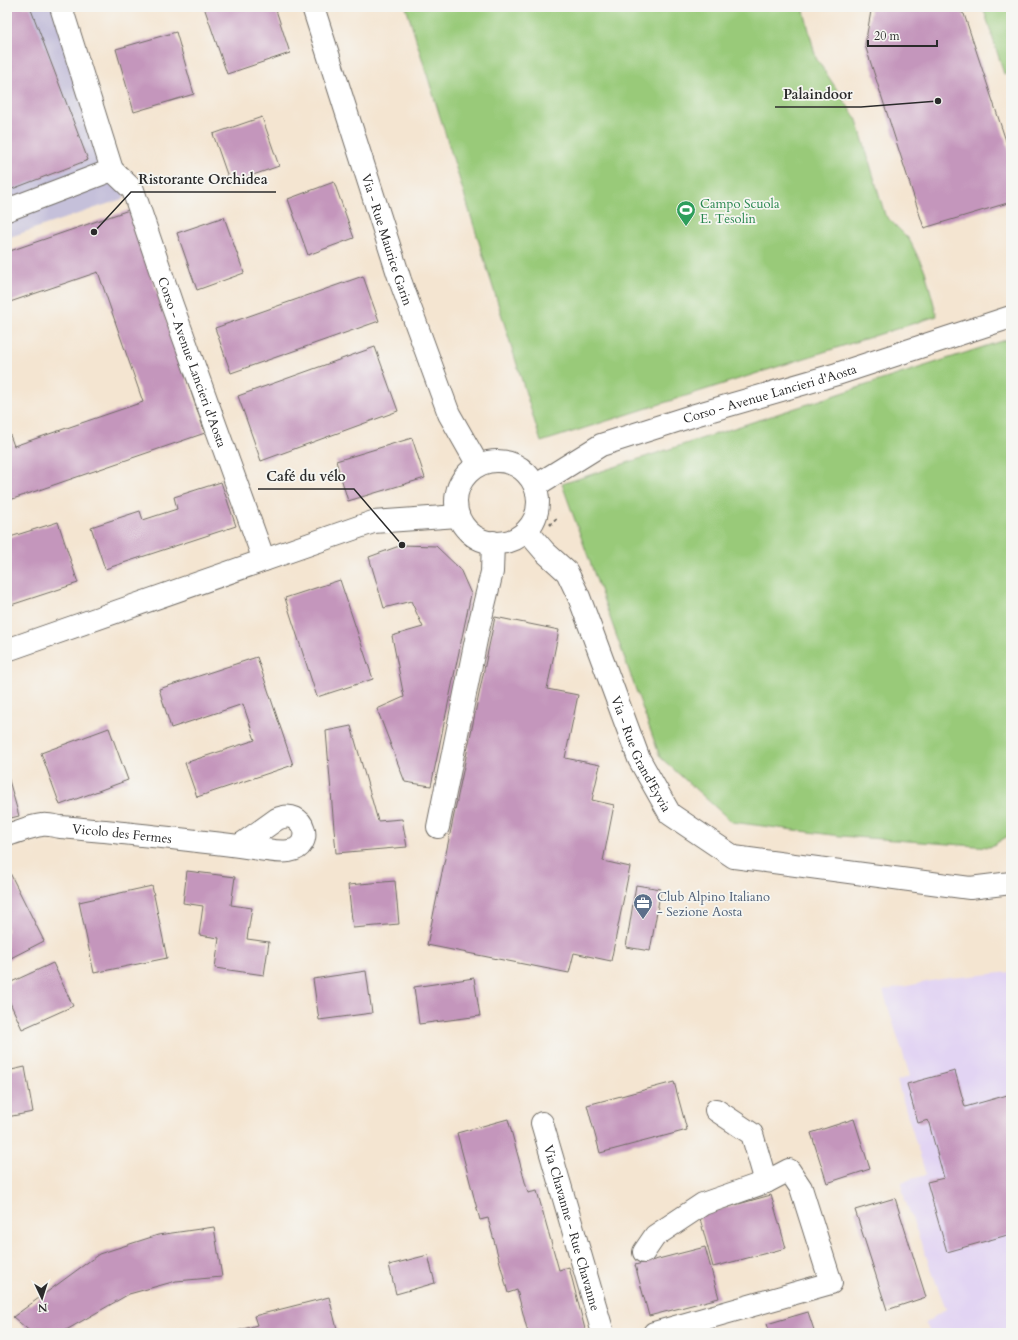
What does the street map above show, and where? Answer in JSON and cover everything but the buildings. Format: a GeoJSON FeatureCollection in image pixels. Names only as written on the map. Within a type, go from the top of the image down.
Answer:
{"type":"FeatureCollection","features":[{"type":"Feature","properties":{"kind":"street","name":"Corso - Avenue Lancieri d'Aosta"},"geometry":{"type":"LineString","coordinates":[[61,7],[112,170],[133,190],[264,560]]}},
{"type":"Feature","properties":{"kind":"street","name":"Via - Rue Maurice Garin"},"geometry":{"type":"LineString","coordinates":[[313,7],[400,280],[449,414],[478,466]]}},
{"type":"Feature","properties":{"kind":"street"},"geometry":{"type":"LineString","coordinates":[[7,210],[112,170]]}},
{"type":"Feature","properties":{"kind":"street","name":"Corso - Avenue Lancieri d'Aosta"},"geometry":{"type":"LineString","coordinates":[[535,486],[601,445],[695,415],[837,374],[1011,317]]}},
{"type":"Feature","properties":{"kind":"street"},"geometry":{"type":"LineString","coordinates":[[492,461],[503,461],[516,465],[526,472],[535,486],[538,499],[538,510],[535,518],[521,536],[508,542],[485,542],[474,536],[463,527],[458,516],[456,496],[458,487],[470,470],[492,461]]}},
{"type":"Feature","properties":{"kind":"street"},"geometry":{"type":"LineString","coordinates":[[7,650],[373,522],[458,516]]}},
{"type":"Feature","properties":{"kind":"street","name":"Via - Rue Grand'Eyvia"},"geometry":{"type":"LineString","coordinates":[[527,530],[544,552],[567,572],[579,597],[639,759],[670,814],[734,857],[970,888],[1011,883]]}},
{"type":"Feature","properties":{"kind":"street"},"geometry":{"type":"LineString","coordinates":[[438,827],[478,630],[492,572],[494,542]]}},
{"type":"Feature","properties":{"kind":"street","name":"Vicolo des Fermes"},"geometry":{"type":"LineString","coordinates":[[7,835],[42,825],[239,846]]}},
{"type":"Feature","properties":{"kind":"street"},"geometry":{"type":"LineString","coordinates":[[716,1110],[752,1134],[766,1182]]}},
{"type":"Feature","properties":{"kind":"street","name":"Via Chavanne - Rue Chavanne"},"geometry":{"type":"LineString","coordinates":[[542,1123],[603,1333]]}},
{"type":"Feature","properties":{"kind":"street"},"geometry":{"type":"LineString","coordinates":[[644,1252],[655,1236],[703,1204],[766,1182],[789,1170],[801,1188],[831,1283],[654,1333]]}},
{"type":"Feature","properties":{"kind":"shaded area"},"geometry":{"type":"Polygon","coordinates":[[[7,7],[70,7],[125,198],[7,238],[7,7]]]}},
{"type":"Feature","properties":{"kind":"shaded area"},"geometry":{"type":"Polygon","coordinates":[[[1011,972],[1011,1333],[931,1333],[925,1323],[946,1309],[905,1200],[901,1182],[926,1175],[897,1081],[910,1076],[883,991],[941,979],[1011,972]]]}},
{"type":"Feature","properties":{"kind":"green space","name":"Campo Scuola E. Tesolin"},"geometry":{"type":"Polygon","coordinates":[[[406,7],[803,7],[816,58],[857,120],[885,215],[909,239],[925,271],[937,316],[541,442],[406,7]]]}},
{"type":"Feature","properties":{"kind":"green space"},"geometry":{"type":"Polygon","coordinates":[[[983,7],[1011,7],[1011,71],[1004,74],[983,7]]]}},
{"type":"Feature","properties":{"kind":"green space"},"geometry":{"type":"Polygon","coordinates":[[[1011,338],[1011,834],[990,847],[840,836],[732,822],[660,757],[562,484],[1011,338]]]}},
{"type":"Feature","properties":{"kind":"place","name":"Palaindoor"},"geometry":{"type":"Point","coordinates":[938,101]}},
{"type":"Feature","properties":{"kind":"place","name":"Campo Scuola E. Tesolin"},"geometry":{"type":"Point","coordinates":[686,227]}},
{"type":"Feature","properties":{"kind":"place","name":"Ristorante Orchidea"},"geometry":{"type":"Point","coordinates":[94,232]}},
{"type":"Feature","properties":{"kind":"place","name":"Café du vélo"},"geometry":{"type":"Point","coordinates":[402,545]}},
{"type":"Feature","properties":{"kind":"place","name":"Club Alpino Italiano - Sezione Aosta"},"geometry":{"type":"Point","coordinates":[643,920]}}]}
